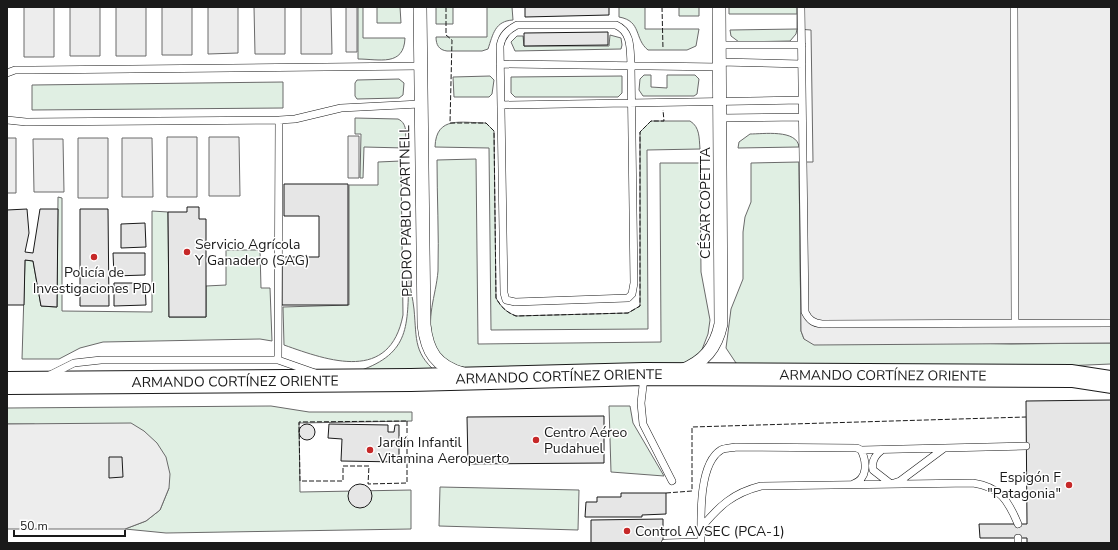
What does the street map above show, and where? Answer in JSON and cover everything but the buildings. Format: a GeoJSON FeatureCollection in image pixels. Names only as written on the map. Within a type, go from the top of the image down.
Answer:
{"type":"FeatureCollection","features":[{"type":"Feature","properties":{"kind":"highway","name":"ARMANDO CORTÍNEZ ORIENTE"},"geometry":{"type":"LineString","coordinates":[[7,383],[338,381],[644,374],[1072,376],[1111,382]]}},
{"type":"Feature","properties":{"kind":"highway"},"geometry":{"type":"LineString","coordinates":[[1072,376],[1111,376]]}},
{"type":"Feature","properties":{"kind":"street","name":"PEDRO PABLO DARTNELL"},"geometry":{"type":"LineString","coordinates":[[420,7],[420,104],[425,337],[433,355],[445,367],[468,376],[484,378]]}},
{"type":"Feature","properties":{"kind":"street","name":"CÉSAR COPETTA"},"geometry":{"type":"LineString","coordinates":[[671,374],[700,362],[714,346],[719,332],[721,314],[720,7]]}},
{"type":"Feature","properties":{"kind":"street"},"geometry":{"type":"LineString","coordinates":[[7,379],[34,383]]}},
{"type":"Feature","properties":{"kind":"lane"},"geometry":{"type":"LineString","coordinates":[[801,7],[806,312],[808,317],[814,323],[822,324],[1111,323]]}},
{"type":"Feature","properties":{"kind":"lane"},"geometry":{"type":"LineString","coordinates":[[1014,7],[1015,323]]}},
{"type":"Feature","properties":{"kind":"lane"},"geometry":{"type":"LineString","coordinates":[[517,25],[616,25],[622,28],[629,38],[631,65],[634,277],[632,294],[628,298],[514,302],[506,300],[504,293],[500,64],[501,39],[509,29],[517,25]]}},
{"type":"Feature","properties":{"kind":"lane"},"geometry":{"type":"LineString","coordinates":[[720,45],[802,45]]}},
{"type":"Feature","properties":{"kind":"lane"},"geometry":{"type":"LineString","coordinates":[[500,64],[802,64]]}},
{"type":"Feature","properties":{"kind":"lane"},"geometry":{"type":"LineString","coordinates":[[7,73],[14,70],[420,66]]}},
{"type":"Feature","properties":{"kind":"lane"},"geometry":{"type":"LineString","coordinates":[[501,105],[802,100]]}},
{"type":"Feature","properties":{"kind":"lane"},"geometry":{"type":"LineString","coordinates":[[7,120],[26,122],[279,120],[295,119],[341,108],[420,104]]}},
{"type":"Feature","properties":{"kind":"lane"},"geometry":{"type":"LineString","coordinates":[[720,118],[802,118]]}},
{"type":"Feature","properties":{"kind":"lane"},"geometry":{"type":"LineString","coordinates":[[278,360],[279,120]]}},
{"type":"Feature","properties":{"kind":"lane"},"geometry":{"type":"LineString","coordinates":[[34,383],[74,363],[101,360],[278,360],[338,381]]}},
{"type":"Feature","properties":{"kind":"lane"},"geometry":{"type":"LineString","coordinates":[[644,374],[641,403],[643,424],[672,481]]}},
{"type":"Feature","properties":{"kind":"lane"},"geometry":{"type":"LineString","coordinates":[[664,543],[700,542],[704,476],[712,460],[721,450],[736,447],[852,448],[861,450],[882,450],[1026,446]]}},
{"type":"Feature","properties":{"kind":"lane"},"geometry":{"type":"LineString","coordinates":[[891,484],[905,477],[943,449]]}},
{"type":"Feature","properties":{"kind":"lane"},"geometry":{"type":"LineString","coordinates":[[851,484],[860,480],[864,472],[864,457],[861,450]]}},
{"type":"Feature","properties":{"kind":"lane"},"geometry":{"type":"LineString","coordinates":[[882,450],[876,455],[872,464],[873,470],[891,484]]}},
{"type":"Feature","properties":{"kind":"lane"},"geometry":{"type":"LineString","coordinates":[[701,528],[725,502],[748,489],[761,486],[851,484],[982,484],[992,487],[1007,501],[1018,524]]}},
{"type":"Feature","properties":{"kind":"green space"},"geometry":{"type":"Polygon","coordinates":[[[358,7],[363,7],[363,38],[405,38],[404,47],[400,54],[389,59],[382,60],[358,59],[358,7]]]}},
{"type":"Feature","properties":{"kind":"green space"},"geometry":{"type":"Polygon","coordinates":[[[377,7],[400,7],[401,23],[377,23],[377,7]]]}},
{"type":"Feature","properties":{"kind":"green space"},"geometry":{"type":"Polygon","coordinates":[[[436,7],[453,7],[453,24],[436,24],[436,7]]]}},
{"type":"Feature","properties":{"kind":"green space"},"geometry":{"type":"Polygon","coordinates":[[[487,7],[512,7],[513,20],[502,23],[498,26],[493,33],[488,49],[482,51],[447,51],[438,47],[436,37],[487,37],[487,7]]]}},
{"type":"Feature","properties":{"kind":"green space"},"geometry":{"type":"Polygon","coordinates":[[[619,7],[645,7],[645,29],[699,29],[696,46],[687,50],[648,50],[641,41],[635,26],[626,19],[619,17],[619,7]]]}},
{"type":"Feature","properties":{"kind":"green space"},"geometry":{"type":"Polygon","coordinates":[[[679,7],[699,7],[699,16],[679,16],[679,7]]]}},
{"type":"Feature","properties":{"kind":"green space"},"geometry":{"type":"Polygon","coordinates":[[[729,7],[797,7],[797,14],[729,14],[729,7]]]}},
{"type":"Feature","properties":{"kind":"green space"},"geometry":{"type":"Polygon","coordinates":[[[797,29],[796,34],[790,41],[739,42],[731,36],[730,30],[797,29]]]}},
{"type":"Feature","properties":{"kind":"green space"},"geometry":{"type":"Polygon","coordinates":[[[610,35],[621,38],[621,49],[515,51],[511,42],[517,36],[523,36],[524,46],[609,46],[610,35]]]}},
{"type":"Feature","properties":{"kind":"green space"},"geometry":{"type":"Polygon","coordinates":[[[644,75],[651,75],[651,87],[667,88],[667,75],[695,75],[699,79],[697,94],[694,96],[643,96],[639,90],[640,79],[644,75]]]}},
{"type":"Feature","properties":{"kind":"green space"},"geometry":{"type":"Polygon","coordinates":[[[490,76],[494,80],[492,94],[489,97],[454,97],[453,77],[490,76]]]}},
{"type":"Feature","properties":{"kind":"green space"},"geometry":{"type":"Polygon","coordinates":[[[622,76],[622,93],[618,97],[515,97],[511,93],[511,77],[622,76]]]}},
{"type":"Feature","properties":{"kind":"green space"},"geometry":{"type":"Polygon","coordinates":[[[399,79],[404,83],[403,95],[399,98],[357,99],[355,96],[355,83],[357,80],[399,79]]]}},
{"type":"Feature","properties":{"kind":"green space"},"geometry":{"type":"Polygon","coordinates":[[[283,82],[283,108],[32,110],[32,85],[283,82]]]}},
{"type":"Feature","properties":{"kind":"green space"},"geometry":{"type":"Polygon","coordinates":[[[355,118],[398,119],[404,124],[406,131],[405,148],[364,147],[363,178],[360,178],[361,134],[355,134],[355,118]]]}},
{"type":"Feature","properties":{"kind":"green space"},"geometry":{"type":"Polygon","coordinates":[[[651,121],[690,121],[696,126],[700,149],[647,150],[648,329],[491,330],[489,148],[435,147],[436,137],[440,130],[445,125],[452,123],[468,122],[486,123],[494,131],[496,298],[504,309],[516,316],[628,313],[640,306],[640,132],[651,121]]]}},
{"type":"Feature","properties":{"kind":"green space"},"geometry":{"type":"Polygon","coordinates":[[[771,133],[786,135],[797,141],[799,147],[738,148],[739,142],[750,134],[771,133]]]}},
{"type":"Feature","properties":{"kind":"green space"},"geometry":{"type":"Polygon","coordinates":[[[476,159],[478,344],[661,342],[660,163],[700,163],[701,272],[710,320],[708,334],[701,352],[695,359],[677,367],[472,369],[455,365],[440,356],[434,344],[431,326],[432,308],[438,271],[437,160],[476,159]]]}},
{"type":"Feature","properties":{"kind":"green space"},"geometry":{"type":"Polygon","coordinates":[[[401,161],[403,315],[396,336],[385,351],[372,359],[356,362],[320,357],[284,345],[283,307],[349,305],[349,185],[378,185],[378,162],[401,161]]]}},
{"type":"Feature","properties":{"kind":"green space"},"geometry":{"type":"Polygon","coordinates":[[[799,162],[801,331],[804,339],[1011,344],[1111,343],[1111,364],[1015,368],[744,368],[736,363],[726,348],[731,309],[743,279],[743,232],[745,217],[751,202],[751,163],[799,162]]]}},
{"type":"Feature","properties":{"kind":"green space"},"geometry":{"type":"Polygon","coordinates":[[[58,197],[62,198],[62,311],[152,312],[152,211],[168,212],[169,317],[206,317],[206,286],[226,285],[226,250],[260,250],[261,288],[270,288],[272,341],[260,339],[103,342],[80,348],[59,359],[22,359],[25,260],[33,261],[41,306],[57,307],[58,197]]]}},
{"type":"Feature","properties":{"kind":"green space"},"geometry":{"type":"Polygon","coordinates":[[[409,278],[414,305],[416,338],[418,346],[425,361],[441,376],[359,371],[376,364],[388,355],[397,346],[403,335],[408,310],[409,278]]]}},
{"type":"Feature","properties":{"kind":"green space"},"geometry":{"type":"Polygon","coordinates":[[[271,406],[309,412],[412,412],[412,421],[299,423],[300,492],[411,490],[411,529],[166,533],[125,529],[146,521],[160,510],[169,488],[34,424],[7,424],[7,408],[271,406]]]}},
{"type":"Feature","properties":{"kind":"green space"},"geometry":{"type":"Polygon","coordinates":[[[609,406],[630,406],[633,423],[664,476],[611,472],[609,406]]]}},
{"type":"Feature","properties":{"kind":"green space"},"geometry":{"type":"Polygon","coordinates":[[[440,487],[579,490],[578,530],[439,526],[440,487]]]}},
{"type":"Feature","properties":{"kind":"shaded area"},"geometry":{"type":"Polygon","coordinates":[[[24,7],[54,7],[54,57],[24,57],[24,7]]]}},
{"type":"Feature","properties":{"kind":"shaded area"},"geometry":{"type":"Polygon","coordinates":[[[70,7],[100,7],[100,56],[70,56],[70,7]]]}},
{"type":"Feature","properties":{"kind":"shaded area"},"geometry":{"type":"Polygon","coordinates":[[[116,7],[146,7],[146,56],[116,56],[116,7]]]}},
{"type":"Feature","properties":{"kind":"shaded area"},"geometry":{"type":"Polygon","coordinates":[[[162,7],[192,7],[192,55],[162,55],[162,7]]]}},
{"type":"Feature","properties":{"kind":"shaded area"},"geometry":{"type":"Polygon","coordinates":[[[208,7],[238,7],[238,53],[208,54],[208,7]]]}},
{"type":"Feature","properties":{"kind":"shaded area"},"geometry":{"type":"Polygon","coordinates":[[[254,7],[285,7],[285,54],[255,54],[254,7]]]}},
{"type":"Feature","properties":{"kind":"shaded area"},"geometry":{"type":"Polygon","coordinates":[[[301,7],[331,7],[332,54],[301,54],[301,7]]]}},
{"type":"Feature","properties":{"kind":"shaded area"},"geometry":{"type":"Polygon","coordinates":[[[346,7],[357,7],[357,52],[346,52],[346,7]]]}},
{"type":"Feature","properties":{"kind":"shaded area"},"geometry":{"type":"Polygon","coordinates":[[[797,7],[1111,7],[1111,343],[814,345],[804,339],[801,331],[799,162],[813,162],[811,30],[797,29],[797,7]]]}},
{"type":"Feature","properties":{"kind":"shaded area"},"geometry":{"type":"Polygon","coordinates":[[[348,136],[359,136],[359,178],[348,178],[348,136]]]}},
{"type":"Feature","properties":{"kind":"shaded area"},"geometry":{"type":"Polygon","coordinates":[[[167,137],[197,137],[197,197],[167,197],[167,137]]]}},
{"type":"Feature","properties":{"kind":"shaded area"},"geometry":{"type":"Polygon","coordinates":[[[209,137],[239,137],[240,196],[209,196],[209,137]]]}},
{"type":"Feature","properties":{"kind":"shaded area"},"geometry":{"type":"Polygon","coordinates":[[[7,138],[16,138],[16,193],[7,193],[7,138]]]}},
{"type":"Feature","properties":{"kind":"shaded area"},"geometry":{"type":"Polygon","coordinates":[[[78,138],[108,138],[108,198],[78,198],[78,138]]]}},
{"type":"Feature","properties":{"kind":"shaded area"},"geometry":{"type":"Polygon","coordinates":[[[122,138],[152,138],[153,197],[122,197],[122,138]]]}},
{"type":"Feature","properties":{"kind":"shaded area"},"geometry":{"type":"Polygon","coordinates":[[[33,139],[63,139],[64,192],[34,192],[33,139]]]}},
{"type":"Feature","properties":{"kind":"shaded area"},"geometry":{"type":"Polygon","coordinates":[[[131,423],[144,431],[157,443],[166,457],[170,474],[169,488],[160,510],[146,521],[125,529],[7,529],[7,424],[131,423]]]}},
{"type":"Feature","properties":{"kind":"fence"},"geometry":{"type":"LineString","coordinates":[[446,7],[446,35],[452,40],[450,123],[486,123],[494,131],[496,298],[509,313],[516,316],[628,313],[640,306],[640,132],[651,121],[664,121],[663,110]]}},
{"type":"Feature","properties":{"kind":"fence"},"geometry":{"type":"LineString","coordinates":[[662,7],[663,49]]}},
{"type":"Feature","properties":{"kind":"fence"},"geometry":{"type":"LineString","coordinates":[[666,493],[692,491],[692,427],[1026,417]]}},
{"type":"Feature","properties":{"kind":"fence"},"geometry":{"type":"LineString","coordinates":[[407,421],[407,483],[368,484],[369,466],[343,466],[343,481],[300,481],[299,422],[407,421]]}},
{"type":"Feature","properties":{"kind":"place","name":"Servicio Agrícola Y Ganadero (SAG)"},"geometry":{"type":"Point","coordinates":[187,252]}},
{"type":"Feature","properties":{"kind":"place","name":"Policía de Investigaciones PDI"},"geometry":{"type":"Point","coordinates":[94,257]}},
{"type":"Feature","properties":{"kind":"place","name":"Centro Aéreo Pudahuel"},"geometry":{"type":"Point","coordinates":[536,440]}},
{"type":"Feature","properties":{"kind":"place","name":"Jardín Infantil Vitamina Aeropuerto"},"geometry":{"type":"Point","coordinates":[370,450]}},
{"type":"Feature","properties":{"kind":"place","name":"Espigón F \"Patagonia\""},"geometry":{"type":"Point","coordinates":[1069,485]}},
{"type":"Feature","properties":{"kind":"place","name":"Control AVSEC (PCA-1)"},"geometry":{"type":"Point","coordinates":[627,531]}}]}
